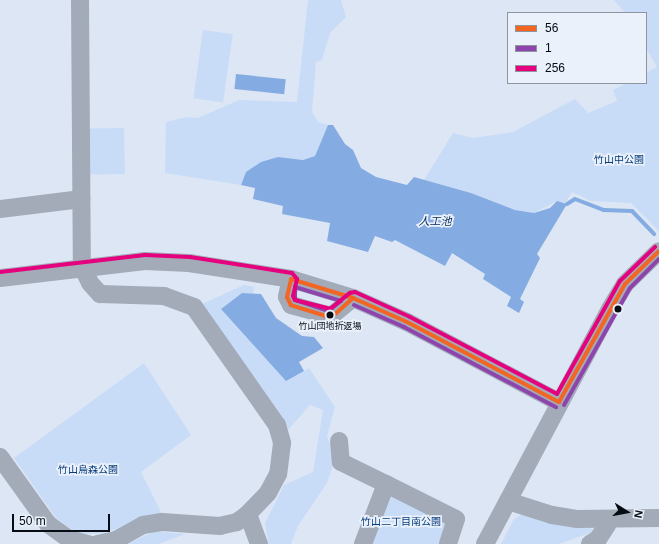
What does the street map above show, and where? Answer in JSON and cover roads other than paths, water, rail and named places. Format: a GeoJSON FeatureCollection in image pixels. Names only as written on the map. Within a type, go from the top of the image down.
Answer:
{"type":"FeatureCollection","features":[{"type":"Feature","properties":{"kind":"street"},"geometry":{"type":"LineString","coordinates":[[80,0],[82,267],[90,283],[100,294],[164,296],[194,307],[277,425],[282,443],[278,474],[268,493],[248,514],[237,522],[220,526],[162,522],[143,525],[116,540],[97,544]]}},
{"type":"Feature","properties":{"kind":"street"},"geometry":{"type":"LineString","coordinates":[[0,209],[81,199]]}},
{"type":"Feature","properties":{"kind":"street"},"geometry":{"type":"LineString","coordinates":[[485,544],[559,402],[625,284],[659,251]]}},
{"type":"Feature","properties":{"kind":"street"},"geometry":{"type":"LineString","coordinates":[[0,278],[82,267],[145,261],[189,263],[291,279],[353,298],[407,322],[559,402]]}},
{"type":"Feature","properties":{"kind":"street"},"geometry":{"type":"LineString","coordinates":[[291,279],[288,302],[298,307],[330,316],[353,298]]}},
{"type":"Feature","properties":{"kind":"street"},"geometry":{"type":"LineString","coordinates":[[339,441],[342,462],[456,519],[448,544]]}},
{"type":"Feature","properties":{"kind":"street"},"geometry":{"type":"LineString","coordinates":[[0,457],[48,524],[68,539],[88,544]]}},
{"type":"Feature","properties":{"kind":"street"},"geometry":{"type":"LineString","coordinates":[[363,544],[386,484]]}},
{"type":"Feature","properties":{"kind":"street"},"geometry":{"type":"LineString","coordinates":[[508,501],[552,515],[605,520],[659,518]]}},
{"type":"Feature","properties":{"kind":"street"},"geometry":{"type":"LineString","coordinates":[[248,514],[259,544]]}},
{"type":"Feature","properties":{"kind":"street"},"geometry":{"type":"LineString","coordinates":[[590,544],[598,539],[604,530],[607,525],[605,520]]}},
{"type":"Feature","properties":{"kind":"water"},"geometry":{"type":"Polygon","coordinates":[[[236,74],[286,79],[284,94],[234,89],[236,74]]]}},
{"type":"Feature","properties":{"kind":"water","name":"人工池"},"geometry":{"type":"Polygon","coordinates":[[[328,125],[333,125],[345,144],[353,150],[361,168],[376,177],[407,185],[414,177],[471,193],[515,210],[534,213],[550,208],[557,201],[567,204],[537,254],[540,258],[520,299],[524,302],[519,313],[507,306],[511,297],[483,279],[485,274],[452,253],[445,266],[395,240],[392,242],[375,236],[368,252],[327,241],[330,223],[282,214],[283,206],[253,199],[255,188],[241,185],[246,172],[261,162],[278,157],[303,160],[315,156],[328,125]]]}},
{"type":"Feature","properties":{"kind":"water"},"geometry":{"type":"Polygon","coordinates":[[[242,293],[261,294],[276,318],[302,336],[314,337],[323,348],[299,362],[304,371],[286,381],[221,309],[242,293]]]}},
{"type":"Feature","properties":{"kind":"waterway"},"geometry":{"type":"LineString","coordinates":[[567,204],[575,199],[604,210],[632,211],[654,234]]}},
{"type":"Feature","properties":{"kind":"place","name":"竹山団地折返場"},"geometry":{"type":"Point","coordinates":[330,315]}},
{"type":"Feature","properties":{"kind":"park label","name":"竹山中公園"},"geometry":{"type":"Point","coordinates":[619,160]}},
{"type":"Feature","properties":{"kind":"park label","name":"竹山烏森公園"},"geometry":{"type":"Point","coordinates":[88,470]}},
{"type":"Feature","properties":{"kind":"park label","name":"竹山二丁目南公園"},"geometry":{"type":"Point","coordinates":[401,522]}}]}
